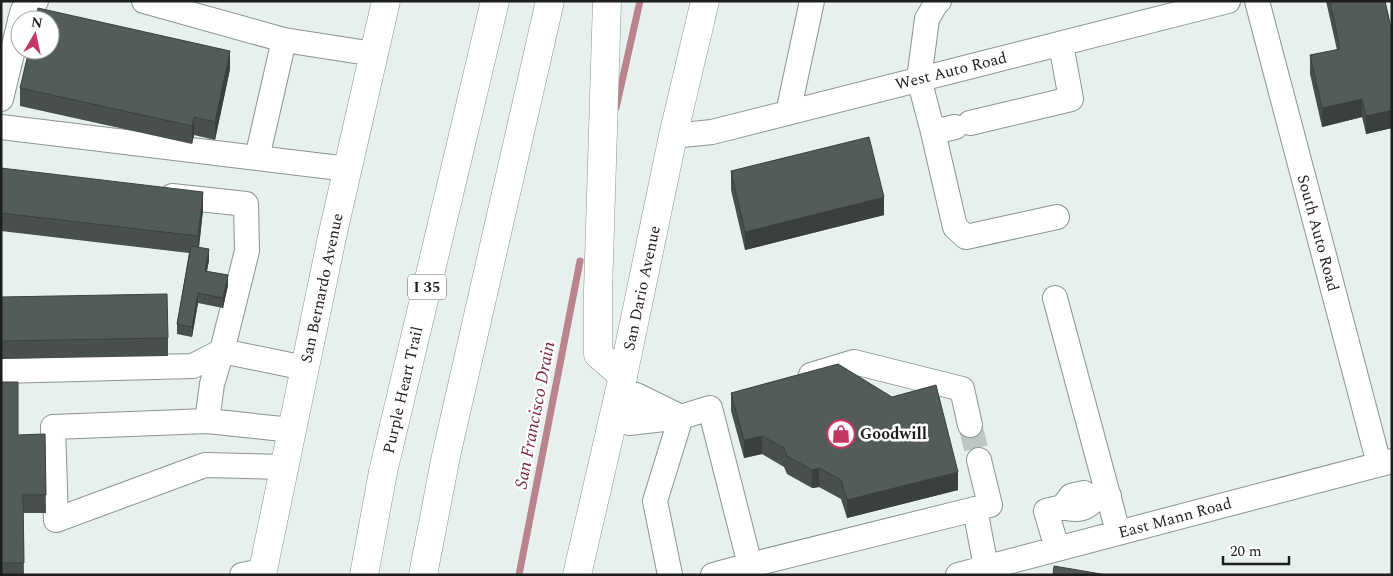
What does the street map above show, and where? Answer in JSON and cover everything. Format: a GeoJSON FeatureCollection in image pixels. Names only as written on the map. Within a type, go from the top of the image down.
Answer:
{"type":"FeatureCollection","features":[{"type":"Feature","properties":{"kind":"main road","name":"San Bernardo Avenue"},"geometry":{"type":"LineString","coordinates":[[256,574],[284,467],[304,368],[386,1]]}},
{"type":"Feature","properties":{"kind":"main road","name":"Purple Heart Trail"},"geometry":{"type":"LineString","coordinates":[[364,575],[383,472],[495,1]]}},
{"type":"Feature","properties":{"kind":"main road"},"geometry":{"type":"LineString","coordinates":[[423,575],[446,456],[550,1]]}},
{"type":"Feature","properties":{"kind":"main road"},"geometry":{"type":"LineString","coordinates":[[607,1],[598,292],[598,354],[623,376]]}},
{"type":"Feature","properties":{"kind":"main road","name":"San Dario Avenue"},"geometry":{"type":"LineString","coordinates":[[577,575],[582,546],[622,405],[623,376],[673,136],[706,1]]}},
{"type":"Feature","properties":{"kind":"main road"},"geometry":{"type":"LineString","coordinates":[[564,575],[582,546]]}},
{"type":"Feature","properties":{"kind":"street"},"geometry":{"type":"LineString","coordinates":[[23,10],[36,1]]}},
{"type":"Feature","properties":{"kind":"street"},"geometry":{"type":"LineString","coordinates":[[144,1],[284,40],[374,54]]}},
{"type":"Feature","properties":{"kind":"street"},"geometry":{"type":"LineString","coordinates":[[788,113],[812,1]]}},
{"type":"Feature","properties":{"kind":"street"},"geometry":{"type":"LineString","coordinates":[[939,1],[927,19],[919,80],[953,128],[955,227],[966,237],[1057,217]]}},
{"type":"Feature","properties":{"kind":"street","name":"West Auto Road"},"geometry":{"type":"LineString","coordinates":[[673,136],[712,132],[1228,1]]}},
{"type":"Feature","properties":{"kind":"street","name":"South Auto Road"},"geometry":{"type":"LineString","coordinates":[[1257,1],[1385,462]]}},
{"type":"Feature","properties":{"kind":"street"},"geometry":{"type":"LineString","coordinates":[[257,158],[284,40]]}},
{"type":"Feature","properties":{"kind":"street"},"geometry":{"type":"LineString","coordinates":[[953,128],[1071,99],[1061,44]]}},
{"type":"Feature","properties":{"kind":"street"},"geometry":{"type":"LineString","coordinates":[[1,99],[10,60]]}},
{"type":"Feature","properties":{"kind":"street"},"geometry":{"type":"LineString","coordinates":[[1,127],[348,169]]}},
{"type":"Feature","properties":{"kind":"street"},"geometry":{"type":"LineString","coordinates":[[148,194],[246,204],[247,251],[212,384],[207,421]]}},
{"type":"Feature","properties":{"kind":"street"},"geometry":{"type":"LineString","coordinates":[[1055,298],[1102,497],[1118,532]]}},
{"type":"Feature","properties":{"kind":"street"},"geometry":{"type":"LineString","coordinates":[[1,371],[193,366],[222,351],[304,368]]}},
{"type":"Feature","properties":{"kind":"street"},"geometry":{"type":"LineString","coordinates":[[791,382],[854,362],[962,389],[970,425]]}},
{"type":"Feature","properties":{"kind":"street"},"geometry":{"type":"LineString","coordinates":[[622,405],[629,423],[681,417],[719,405],[750,565]]}},
{"type":"Feature","properties":{"kind":"street"},"geometry":{"type":"LineString","coordinates":[[670,575],[655,501],[681,417]]}},
{"type":"Feature","properties":{"kind":"street"},"geometry":{"type":"LineString","coordinates":[[284,467],[205,465],[56,520],[53,427],[207,421],[292,430]]}},
{"type":"Feature","properties":{"kind":"street"},"geometry":{"type":"LineString","coordinates":[[713,575],[990,505],[979,460]]}},
{"type":"Feature","properties":{"kind":"street","name":"East Mann Road"},"geometry":{"type":"LineString","coordinates":[[958,575],[1385,462]]}},
{"type":"Feature","properties":{"kind":"street"},"geometry":{"type":"LineString","coordinates":[[1057,548],[1046,511],[1063,507],[1071,496],[1084,493],[1102,497]]}},
{"type":"Feature","properties":{"kind":"street"},"geometry":{"type":"LineString","coordinates":[[975,509],[986,567]]}},
{"type":"Feature","properties":{"kind":"building"},"geometry":{"type":"Polygon","coordinates":[[[1330,1],[1385,1],[1392,32],[1392,110],[1366,116],[1362,99],[1322,108],[1310,55],[1340,49],[1330,1]]]}},
{"type":"Feature","properties":{"kind":"building"},"geometry":{"type":"Polygon","coordinates":[[[60,13],[230,51],[215,122],[194,117],[192,126],[20,88],[27,60],[60,60],[60,13]]]}},
{"type":"Feature","properties":{"kind":"building"},"geometry":{"type":"Polygon","coordinates":[[[869,137],[884,197],[745,232],[731,171],[869,137]]]}},
{"type":"Feature","properties":{"kind":"building"},"geometry":{"type":"Polygon","coordinates":[[[1,168],[203,192],[198,236],[1,213],[1,168]]]}},
{"type":"Feature","properties":{"kind":"building"},"geometry":{"type":"Polygon","coordinates":[[[191,246],[209,249],[205,271],[228,275],[223,298],[198,293],[192,327],[177,324],[191,246]]]}},
{"type":"Feature","properties":{"kind":"building"},"geometry":{"type":"Polygon","coordinates":[[[167,294],[168,338],[1,341],[1,297],[167,294]]]}},
{"type":"Feature","properties":{"kind":"building","name":"Goodwill"},"geometry":{"type":"Polygon","coordinates":[[[838,364],[892,397],[936,385],[958,472],[847,500],[841,480],[819,468],[812,470],[787,456],[784,448],[762,436],[744,440],[731,393],[838,364]]]}},
{"type":"Feature","properties":{"kind":"building"},"geometry":{"type":"Polygon","coordinates":[[[1,382],[18,382],[18,435],[45,434],[46,495],[23,495],[24,563],[1,563],[1,382]]]}},
{"type":"Feature","properties":{"kind":"building"},"geometry":{"type":"Polygon","coordinates":[[[1054,566],[1107,575],[1053,575],[1054,566]]]}},
{"type":"Feature","properties":{"kind":"waterway","name":"San Francisco Drain"},"geometry":{"type":"LineString","coordinates":[[616,108],[640,1]]}},
{"type":"Feature","properties":{"kind":"waterway","name":"San Francisco Drain"},"geometry":{"type":"LineString","coordinates":[[519,575],[580,261]]}},
{"type":"Feature","properties":{"kind":"tunnel"},"geometry":{"type":"LineString","coordinates":[[970,425],[979,460]]}},
{"type":"Feature","properties":{"kind":"place","name":"Goodwill"},"geometry":{"type":"Point","coordinates":[841,434]}}]}
